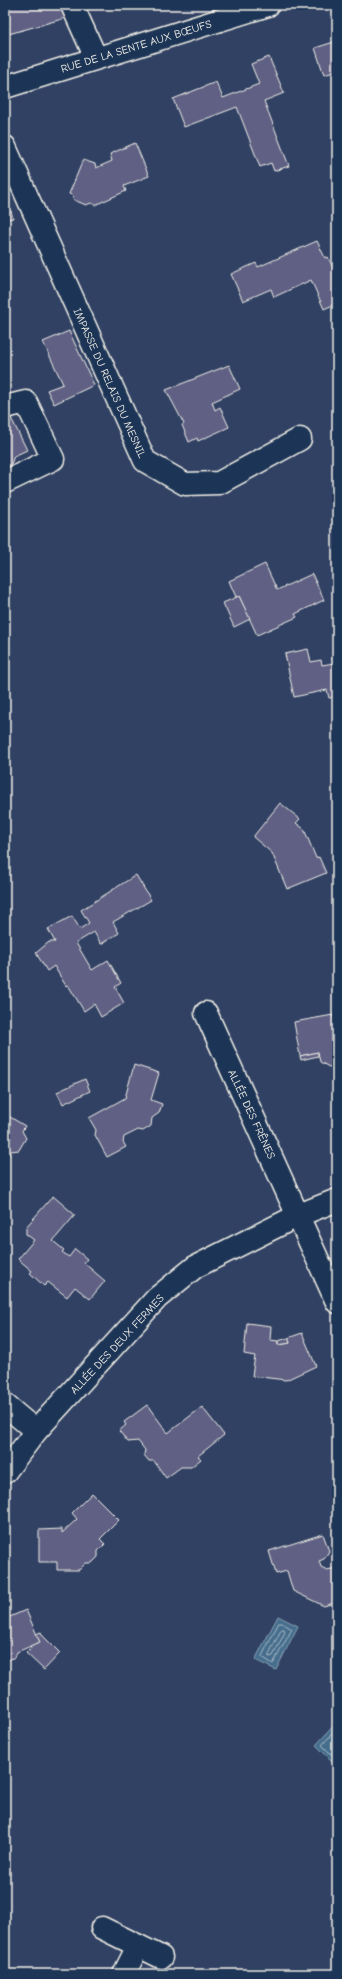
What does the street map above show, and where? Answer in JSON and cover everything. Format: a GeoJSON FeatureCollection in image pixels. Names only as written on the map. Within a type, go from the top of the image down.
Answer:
{"type":"FeatureCollection","features":[{"type":"Feature","properties":{"kind":"street"},"geometry":{"type":"LineString","coordinates":[[72,5],[96,58]]}},
{"type":"Feature","properties":{"kind":"street","name":"RUE DE LA SENTE AUX BŒUFS"},"geometry":{"type":"LineString","coordinates":[[5,87],[268,5]]}},
{"type":"Feature","properties":{"kind":"street","name":"IMPASSE DU RELAIS DU MESNIL"},"geometry":{"type":"LineString","coordinates":[[5,147],[145,461],[185,484],[219,483],[300,439]]}},
{"type":"Feature","properties":{"kind":"street"},"geometry":{"type":"LineString","coordinates":[[5,407],[26,402],[53,459],[5,482]]}},
{"type":"Feature","properties":{"kind":"street","name":"ALLÉE DES FRÊNES"},"geometry":{"type":"LineString","coordinates":[[206,1013],[299,1214],[337,1302]]}},
{"type":"Feature","properties":{"kind":"street","name":"ALLÉE DES DEUX FERMES"},"geometry":{"type":"LineString","coordinates":[[5,1472],[36,1431],[157,1298],[195,1267],[299,1214],[337,1200]]}},
{"type":"Feature","properties":{"kind":"street"},"geometry":{"type":"LineString","coordinates":[[5,1405],[36,1431]]}},
{"type":"Feature","properties":{"kind":"street"},"geometry":{"type":"LineString","coordinates":[[102,1928],[161,1957]]}},
{"type":"Feature","properties":{"kind":"street"},"geometry":{"type":"LineString","coordinates":[[124,1974],[138,1946]]}},
{"type":"Feature","properties":{"kind":"water"},"geometry":{"type":"Polygon","coordinates":[[[278,1616],[298,1626],[276,1670],[255,1660],[278,1616]]]}},
{"type":"Feature","properties":{"kind":"water"},"geometry":{"type":"Polygon","coordinates":[[[337,1722],[337,1756],[332,1761],[316,1745],[337,1722]]]}},
{"type":"Feature","properties":{"kind":"building"},"geometry":{"type":"Polygon","coordinates":[[[5,5],[63,5],[69,17],[5,35],[5,5]]]}},
{"type":"Feature","properties":{"kind":"building"},"geometry":{"type":"Polygon","coordinates":[[[337,41],[337,71],[324,75],[315,48],[337,41]]]}},
{"type":"Feature","properties":{"kind":"building"},"geometry":{"type":"Polygon","coordinates":[[[269,57],[284,93],[264,101],[289,166],[274,171],[271,163],[260,167],[237,107],[184,127],[173,99],[216,82],[223,98],[259,84],[251,64],[269,57]]]}},
{"type":"Feature","properties":{"kind":"building"},"geometry":{"type":"Polygon","coordinates":[[[135,143],[149,176],[124,186],[126,191],[95,205],[91,203],[86,205],[74,200],[72,195],[69,194],[83,160],[95,164],[96,168],[112,161],[110,154],[135,143]]]}},
{"type":"Feature","properties":{"kind":"building"},"geometry":{"type":"Polygon","coordinates":[[[11,211],[13,218],[8,219],[6,213],[11,211]]]}},
{"type":"Feature","properties":{"kind":"building"},"geometry":{"type":"Polygon","coordinates":[[[317,241],[325,258],[328,257],[337,277],[337,303],[324,309],[311,280],[274,297],[271,289],[243,301],[231,274],[256,263],[258,267],[317,241]]]}},
{"type":"Feature","properties":{"kind":"building"},"geometry":{"type":"Polygon","coordinates":[[[69,331],[94,385],[54,404],[47,390],[63,384],[43,342],[69,331]]]}},
{"type":"Feature","properties":{"kind":"building"},"geometry":{"type":"Polygon","coordinates":[[[337,361],[337,378],[331,364],[337,361]]]}},
{"type":"Feature","properties":{"kind":"building"},"geometry":{"type":"Polygon","coordinates":[[[229,365],[240,389],[212,402],[215,410],[220,407],[229,427],[198,441],[197,438],[189,442],[182,425],[184,424],[166,390],[229,365]]]}},
{"type":"Feature","properties":{"kind":"building"},"geometry":{"type":"Polygon","coordinates":[[[7,410],[27,450],[14,456],[10,467],[5,470],[5,411],[7,410]]]}},
{"type":"Feature","properties":{"kind":"building"},"geometry":{"type":"Polygon","coordinates":[[[265,564],[277,590],[312,574],[324,600],[295,614],[297,617],[257,635],[239,596],[236,597],[229,581],[265,564]]]}},
{"type":"Feature","properties":{"kind":"building"},"geometry":{"type":"Polygon","coordinates":[[[239,596],[250,619],[234,627],[223,603],[239,596]]]}},
{"type":"Feature","properties":{"kind":"building"},"geometry":{"type":"Polygon","coordinates":[[[308,649],[311,662],[321,660],[322,665],[334,663],[332,658],[337,656],[337,697],[329,698],[327,690],[294,697],[285,654],[308,649]]]}},
{"type":"Feature","properties":{"kind":"building"},"geometry":{"type":"Polygon","coordinates":[[[280,803],[300,819],[296,823],[304,829],[316,858],[319,857],[326,873],[287,889],[272,853],[253,837],[280,803]]]}},
{"type":"Feature","properties":{"kind":"building"},"geometry":{"type":"Polygon","coordinates":[[[136,875],[151,900],[113,922],[119,933],[101,944],[94,932],[76,943],[92,970],[108,960],[121,983],[115,987],[124,1003],[101,1017],[94,1004],[84,1011],[54,966],[47,971],[36,953],[49,942],[55,942],[48,929],[72,916],[80,929],[89,923],[81,910],[136,875]]]}},
{"type":"Feature","properties":{"kind":"building"},"geometry":{"type":"Polygon","coordinates":[[[333,1015],[333,1017],[337,1016],[337,1066],[329,1067],[320,1062],[318,1052],[300,1056],[294,1022],[333,1015]]]}},
{"type":"Feature","properties":{"kind":"building"},"geometry":{"type":"Polygon","coordinates":[[[318,1052],[318,1056],[301,1060],[300,1056],[318,1052]]]}},
{"type":"Feature","properties":{"kind":"building"},"geometry":{"type":"Polygon","coordinates":[[[134,1065],[159,1073],[151,1100],[162,1104],[159,1113],[152,1118],[151,1126],[143,1131],[138,1130],[124,1137],[123,1142],[126,1147],[107,1157],[95,1135],[96,1130],[89,1118],[125,1098],[134,1065]]]}},
{"type":"Feature","properties":{"kind":"building"},"geometry":{"type":"Polygon","coordinates":[[[85,1079],[90,1091],[63,1104],[57,1092],[85,1079]]]}},
{"type":"Feature","properties":{"kind":"building"},"geometry":{"type":"Polygon","coordinates":[[[5,1114],[25,1126],[22,1131],[26,1138],[19,1150],[11,1151],[8,1156],[5,1154],[5,1114]]]}},
{"type":"Feature","properties":{"kind":"building"},"geometry":{"type":"Polygon","coordinates":[[[53,1196],[75,1215],[53,1241],[64,1250],[62,1252],[69,1257],[75,1249],[87,1259],[84,1263],[105,1281],[90,1299],[75,1287],[67,1297],[48,1282],[44,1286],[30,1273],[32,1271],[18,1259],[34,1240],[26,1234],[26,1227],[53,1196]]]}},
{"type":"Feature","properties":{"kind":"building"},"geometry":{"type":"Polygon","coordinates":[[[247,1323],[271,1326],[270,1340],[278,1341],[278,1345],[290,1343],[288,1338],[302,1333],[316,1366],[286,1380],[252,1376],[255,1356],[244,1354],[247,1323]]]}},
{"type":"Feature","properties":{"kind":"building"},"geometry":{"type":"Polygon","coordinates":[[[288,1338],[290,1343],[278,1345],[278,1341],[288,1338]]]}},
{"type":"Feature","properties":{"kind":"building"},"geometry":{"type":"Polygon","coordinates":[[[147,1405],[168,1433],[202,1407],[224,1435],[198,1456],[201,1459],[191,1467],[181,1467],[166,1478],[154,1461],[149,1461],[144,1455],[145,1450],[138,1441],[128,1442],[119,1431],[126,1425],[124,1422],[147,1405]]]}},
{"type":"Feature","properties":{"kind":"building"},"geometry":{"type":"Polygon","coordinates":[[[92,1493],[119,1520],[100,1539],[105,1544],[98,1551],[98,1557],[92,1563],[86,1563],[79,1570],[57,1570],[57,1562],[39,1562],[39,1530],[62,1529],[62,1533],[77,1519],[72,1513],[92,1493]]]}},
{"type":"Feature","properties":{"kind":"building"},"geometry":{"type":"Polygon","coordinates":[[[323,1534],[329,1551],[324,1559],[319,1561],[321,1567],[327,1570],[336,1568],[334,1562],[337,1561],[337,1602],[324,1606],[293,1591],[287,1571],[276,1574],[269,1551],[323,1534]]]}},
{"type":"Feature","properties":{"kind":"building"},"geometry":{"type":"Polygon","coordinates":[[[26,1610],[40,1642],[17,1652],[15,1657],[5,1661],[5,1619],[26,1610]]]}},
{"type":"Feature","properties":{"kind":"building"},"geometry":{"type":"Polygon","coordinates":[[[41,1632],[43,1636],[60,1653],[44,1670],[26,1653],[31,1648],[30,1646],[40,1642],[36,1634],[41,1632]]]}},
{"type":"Feature","properties":{"kind":"building"},"geometry":{"type":"Polygon","coordinates":[[[337,1691],[337,1701],[332,1697],[337,1691]]]}}]}
